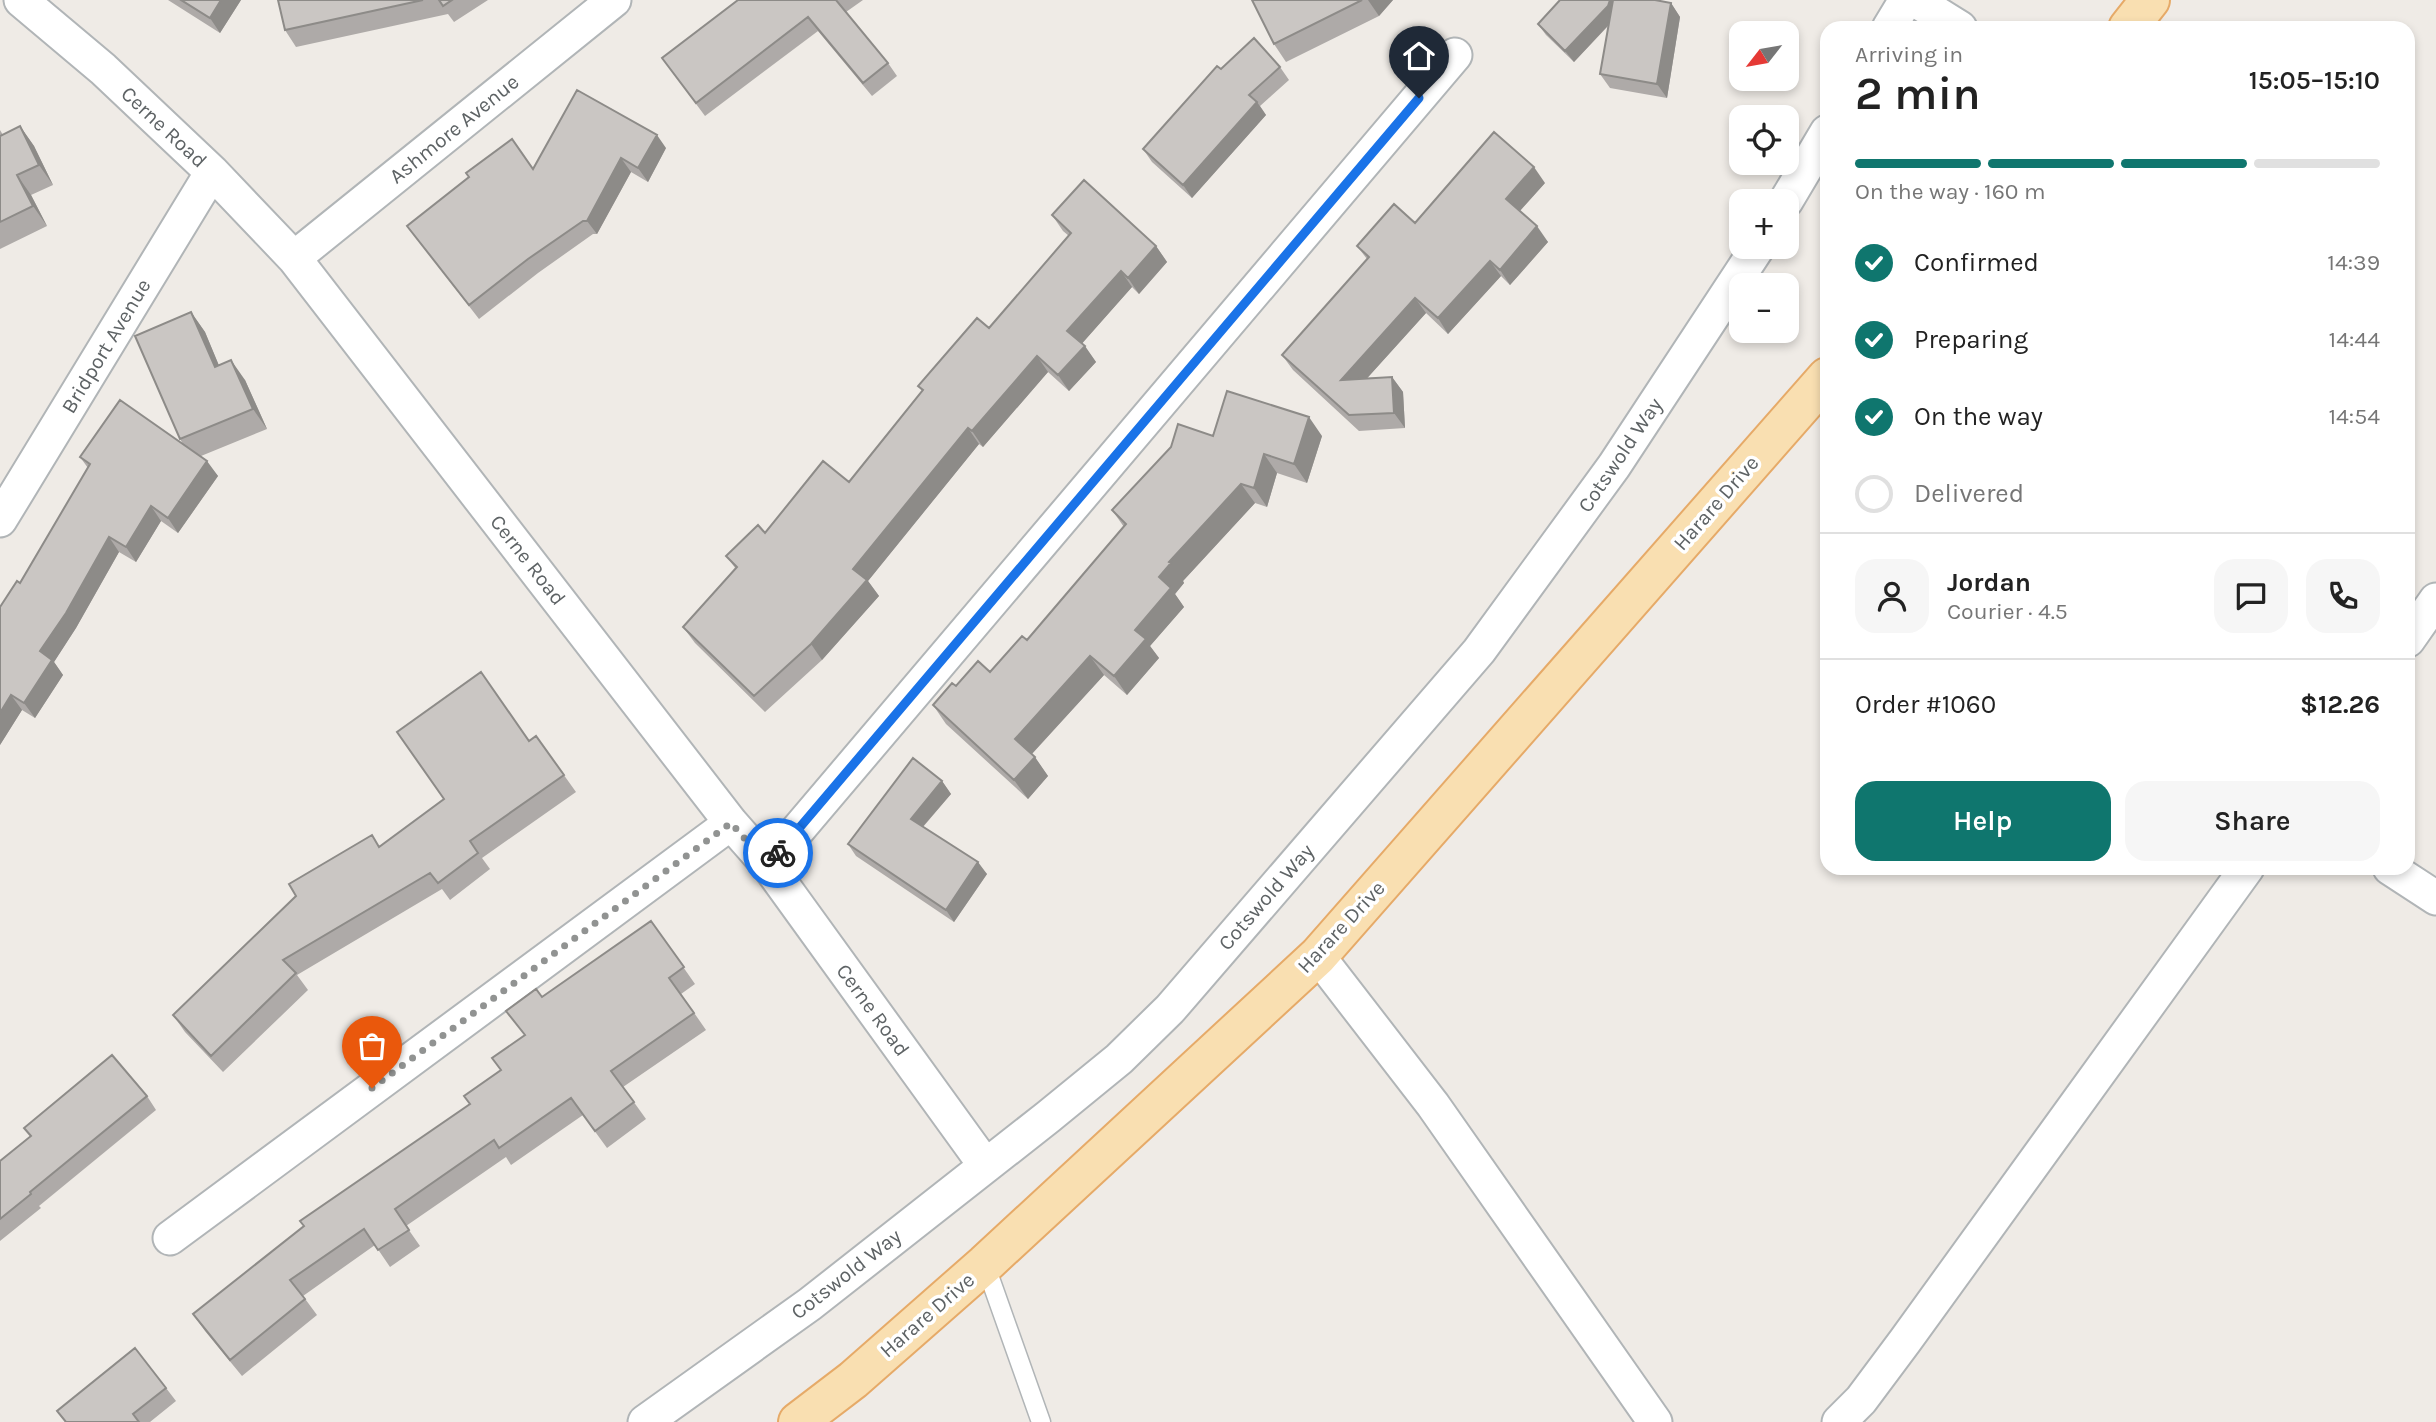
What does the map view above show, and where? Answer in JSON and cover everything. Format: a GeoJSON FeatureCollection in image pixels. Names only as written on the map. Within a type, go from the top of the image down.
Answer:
{"type":"FeatureCollection","features":[{"type":"Feature","properties":{"kind":"main road"},"geometry":{"type":"LineString","coordinates":[[2134,21],[2150,0]]}},
{"type":"Feature","properties":{"kind":"main road","name":"Harare Drive"},"geometry":{"type":"LineString","coordinates":[[798,1422],[853,1380],[985,1264],[1318,956],[1820,385]]}},
{"type":"Feature","properties":{"kind":"street","name":"Cerne Road"},"geometry":{"type":"LineString","coordinates":[[21,0],[103,69],[212,172],[294,258],[731,823],[768,865],[985,1165]]}},
{"type":"Feature","properties":{"kind":"street","name":"Ashmore Avenue"},"geometry":{"type":"LineString","coordinates":[[294,258],[614,0]]}},
{"type":"Feature","properties":{"kind":"street"},"geometry":{"type":"LineString","coordinates":[[1893,21],[1906,0]]}},
{"type":"Feature","properties":{"kind":"street"},"geometry":{"type":"LineString","coordinates":[[1915,0],[1949,21]]}},
{"type":"Feature","properties":{"kind":"street"},"geometry":{"type":"LineString","coordinates":[[768,865],[1455,55]]}},
{"type":"Feature","properties":{"kind":"street"},"geometry":{"type":"LineString","coordinates":[[1793,189],[1820,144]]}},
{"type":"Feature","properties":{"kind":"street","name":"Bridport Avenue"},"geometry":{"type":"LineString","coordinates":[[0,520],[212,172]]}},
{"type":"Feature","properties":{"kind":"street","name":"Cotswold Way"},"geometry":{"type":"LineString","coordinates":[[645,1422],[810,1304],[1119,1059],[1170,1009],[1479,651],[1614,466],[1750,259]]}},
{"type":"Feature","properties":{"kind":"street"},"geometry":{"type":"LineString","coordinates":[[2415,630],[2436,600]]}},
{"type":"Feature","properties":{"kind":"street"},"geometry":{"type":"LineString","coordinates":[[170,1238],[731,823]]}},
{"type":"Feature","properties":{"kind":"street"},"geometry":{"type":"LineString","coordinates":[[1839,1422],[1861,1400],[1905,1341],[2242,875]]}},
{"type":"Feature","properties":{"kind":"street"},"geometry":{"type":"LineString","coordinates":[[2401,875],[2436,898]]}},
{"type":"Feature","properties":{"kind":"street"},"geometry":{"type":"LineString","coordinates":[[1318,956],[1433,1105],[1655,1422]]}},
{"type":"Feature","properties":{"kind":"lane"},"geometry":{"type":"LineString","coordinates":[[985,1264],[1041,1422]]}},
{"type":"Feature","properties":{"kind":"building"},"geometry":{"type":"Polygon","coordinates":[[[181,0],[221,0],[210,18],[181,0]]]}},
{"type":"Feature","properties":{"kind":"building"},"geometry":{"type":"Polygon","coordinates":[[[278,0],[423,0],[285,30],[278,0]]]}},
{"type":"Feature","properties":{"kind":"building"},"geometry":{"type":"Polygon","coordinates":[[[439,0],[452,0],[443,6],[439,0]]]}},
{"type":"Feature","properties":{"kind":"building"},"geometry":{"type":"Polygon","coordinates":[[[738,0],[836,0],[888,63],[863,83],[808,17],[696,103],[662,58],[738,0]]]}},
{"type":"Feature","properties":{"kind":"building"},"geometry":{"type":"Polygon","coordinates":[[[1252,0],[1362,0],[1274,44],[1252,0]]]}},
{"type":"Feature","properties":{"kind":"building"},"geometry":{"type":"Polygon","coordinates":[[[1560,0],[1610,0],[1608,6],[1565,51],[1538,24],[1560,0]]]}},
{"type":"Feature","properties":{"kind":"building"},"geometry":{"type":"Polygon","coordinates":[[[1613,0],[1655,0],[1671,3],[1657,84],[1600,74],[1613,0]]]}},
{"type":"Feature","properties":{"kind":"building"},"geometry":{"type":"Polygon","coordinates":[[[1254,38],[1280,67],[1249,95],[1257,102],[1183,185],[1143,149],[1217,66],[1221,69],[1254,38]]]}},
{"type":"Feature","properties":{"kind":"building"},"geometry":{"type":"Polygon","coordinates":[[[577,90],[657,135],[638,168],[621,158],[587,221],[583,221],[528,259],[469,305],[407,226],[469,177],[466,173],[512,139],[533,169],[577,90]]]}},
{"type":"Feature","properties":{"kind":"building"},"geometry":{"type":"Polygon","coordinates":[[[20,126],[39,165],[17,175],[33,206],[0,222],[0,136],[20,126]]]}},
{"type":"Feature","properties":{"kind":"building"},"geometry":{"type":"Polygon","coordinates":[[[1494,132],[1534,167],[1506,199],[1537,226],[1500,270],[1490,261],[1438,318],[1415,298],[1341,380],[1392,377],[1394,413],[1349,415],[1282,355],[1369,257],[1357,246],[1394,204],[1415,223],[1494,132]]]}},
{"type":"Feature","properties":{"kind":"building"},"geometry":{"type":"Polygon","coordinates":[[[1084,180],[1156,246],[1128,278],[1121,271],[1067,331],[1085,346],[1058,375],[1037,356],[972,431],[968,428],[853,569],[867,580],[811,644],[754,696],[683,627],[737,567],[726,556],[758,525],[765,533],[823,461],[849,482],[923,390],[918,386],[977,318],[989,328],[1071,233],[1052,215],[1084,180]]]}},
{"type":"Feature","properties":{"kind":"building"},"geometry":{"type":"Polygon","coordinates":[[[191,312],[215,367],[231,360],[253,409],[180,439],[135,336],[191,312]]]}},
{"type":"Feature","properties":{"kind":"building"},"geometry":{"type":"Polygon","coordinates":[[[1227,391],[1309,417],[1294,464],[1264,454],[1254,488],[1241,484],[1169,562],[1171,563],[1159,577],[1171,588],[1135,630],[1146,639],[1114,676],[1090,656],[1015,739],[1035,757],[1014,780],[933,705],[952,683],[956,686],[978,661],[990,672],[1022,636],[1027,640],[1126,524],[1112,510],[1171,447],[1178,424],[1213,436],[1227,391]]]}},
{"type":"Feature","properties":{"kind":"building"},"geometry":{"type":"Polygon","coordinates":[[[120,400],[207,461],[168,518],[151,506],[126,547],[109,537],[66,613],[40,651],[52,660],[24,703],[11,695],[0,713],[0,607],[17,581],[20,583],[90,464],[80,457],[120,400]]]}},
{"type":"Feature","properties":{"kind":"building"},"geometry":{"type":"Polygon","coordinates":[[[481,672],[529,741],[536,736],[564,775],[470,841],[478,853],[438,883],[430,873],[283,960],[296,973],[211,1056],[173,1015],[296,896],[289,884],[372,835],[379,847],[444,799],[397,732],[481,672]]]}},
{"type":"Feature","properties":{"kind":"building"},"geometry":{"type":"Polygon","coordinates":[[[913,758],[942,781],[911,819],[978,862],[946,910],[848,844],[913,758]]]}},
{"type":"Feature","properties":{"kind":"building"},"geometry":{"type":"Polygon","coordinates":[[[651,921],[684,967],[669,978],[694,1013],[611,1071],[634,1102],[595,1131],[571,1098],[499,1148],[494,1140],[395,1209],[409,1230],[378,1250],[364,1229],[290,1280],[305,1299],[230,1360],[193,1314],[304,1226],[300,1221],[470,1104],[464,1096],[501,1070],[492,1058],[525,1035],[506,1011],[536,989],[542,997],[651,921]]]}},
{"type":"Feature","properties":{"kind":"building"},"geometry":{"type":"Polygon","coordinates":[[[112,1055],[147,1096],[0,1219],[0,1161],[31,1136],[24,1128],[112,1055]]]}},
{"type":"Feature","properties":{"kind":"building"},"geometry":{"type":"Polygon","coordinates":[[[135,1348],[166,1388],[133,1414],[139,1422],[66,1422],[57,1411],[135,1348]]]}},
{"type":"Feature","properties":{"kind":"way so far"},"geometry":{"type":"LineString","coordinates":[[372,1088],[731,823],[768,865],[778,853]]}},
{"type":"Feature","properties":{"kind":"route"},"geometry":{"type":"LineString","coordinates":[[778,853],[1419,98]]}}]}
